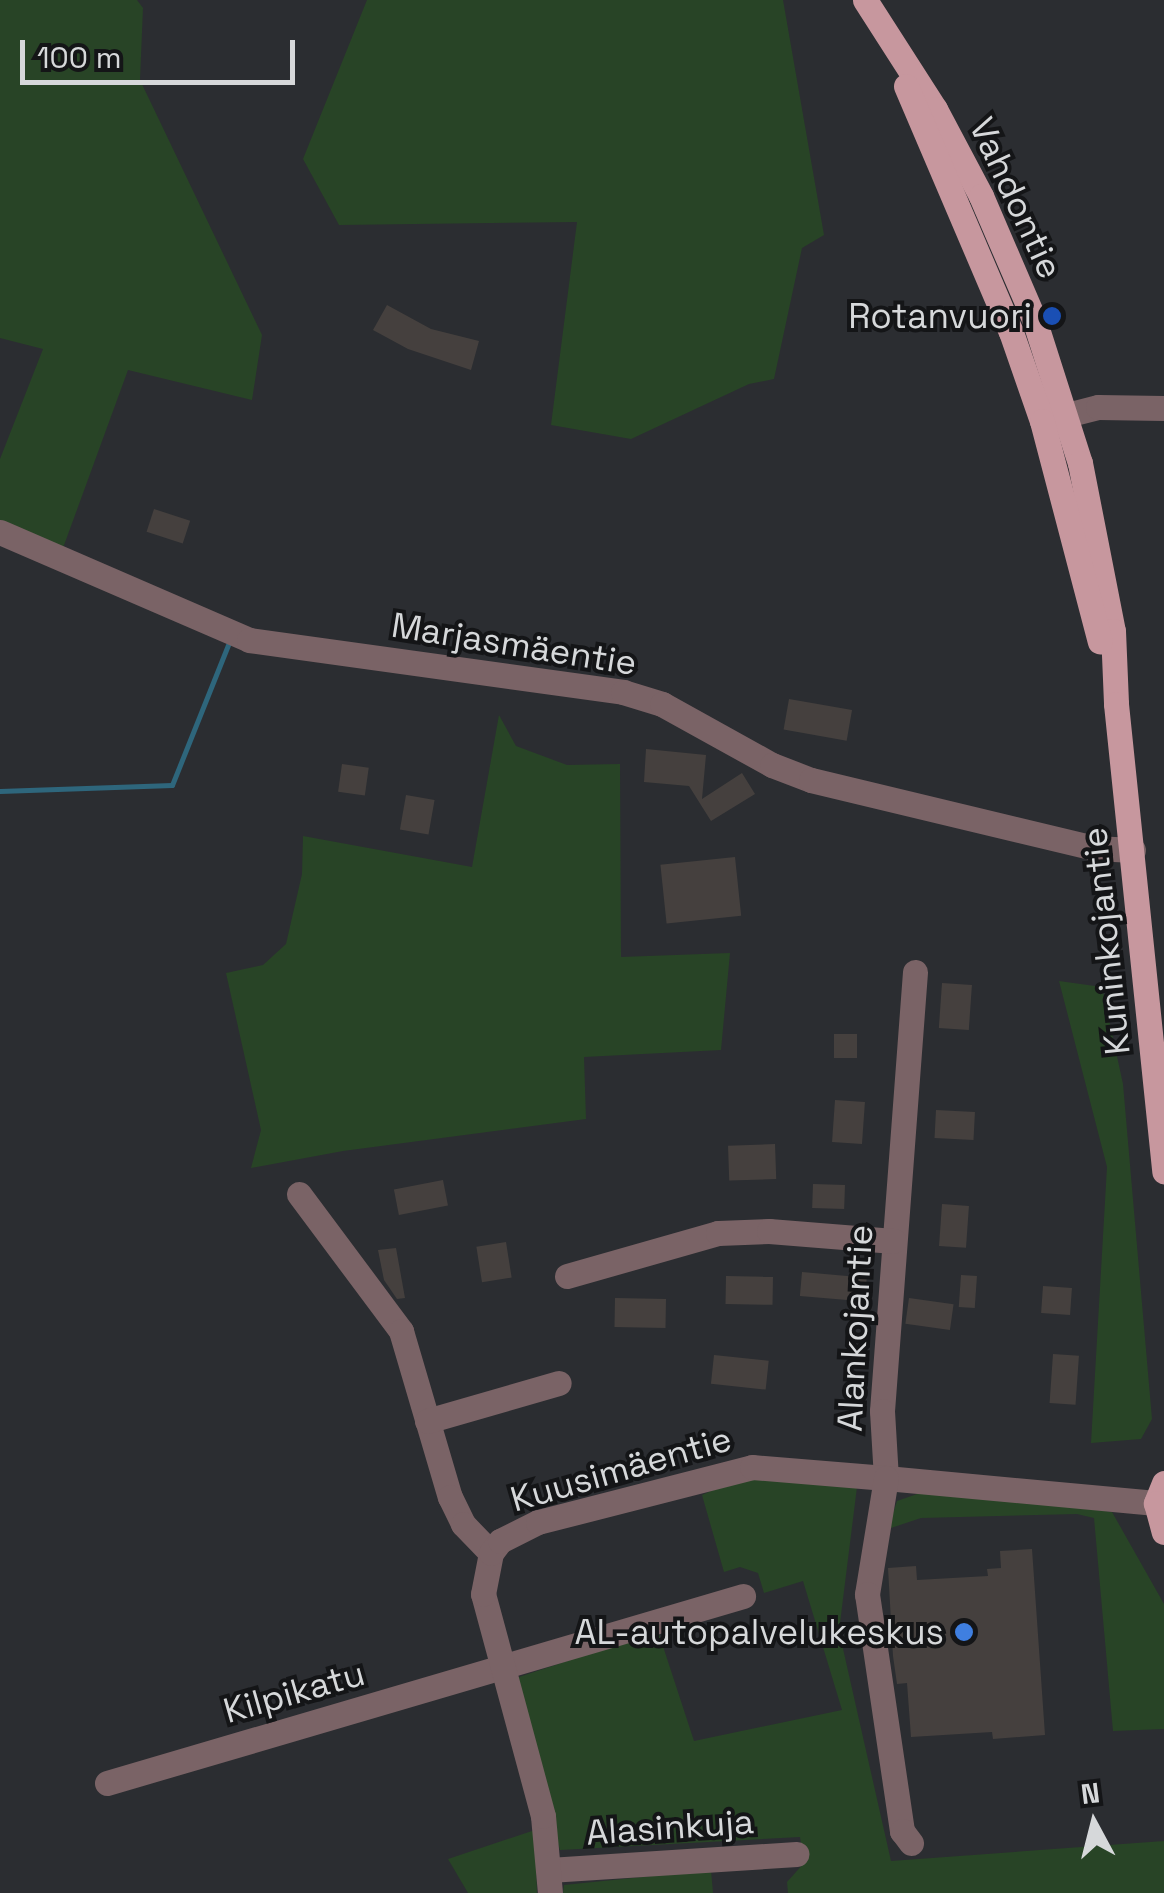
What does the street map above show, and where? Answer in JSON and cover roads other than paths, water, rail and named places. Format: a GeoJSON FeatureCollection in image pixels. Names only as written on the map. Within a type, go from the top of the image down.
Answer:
{"type":"FeatureCollection","features":[{"type":"Feature","properties":{"kind":"main road","name":"Vahdontie"},"geometry":{"type":"LineString","coordinates":[[871,11],[1055,418]]}},
{"type":"Feature","properties":{"kind":"main road","name":"Kuninkojantie"},"geometry":{"type":"LineString","coordinates":[[1055,418],[1100,547],[1113,631],[1116,704],[1164,1172]]}},
{"type":"Feature","properties":{"kind":"main road"},"geometry":{"type":"LineString","coordinates":[[1160,1493],[1164,1532]]}},
{"type":"Feature","properties":{"kind":"street"},"geometry":{"type":"LineString","coordinates":[[1055,418],[1119,405],[1164,408]]}},
{"type":"Feature","properties":{"kind":"street","name":"Marjasmäentie"},"geometry":{"type":"LineString","coordinates":[[0,532],[250,640],[623,692],[662,704],[772,765],[810,780],[1095,848],[1133,850]]}},
{"type":"Feature","properties":{"kind":"street","name":"Alankojantie"},"geometry":{"type":"LineString","coordinates":[[915,972],[882,1411],[886,1478],[1160,1493]]}},
{"type":"Feature","properties":{"kind":"street"},"geometry":{"type":"LineString","coordinates":[[300,1194],[401,1331],[450,1498],[463,1524],[491,1553]]}},
{"type":"Feature","properties":{"kind":"street"},"geometry":{"type":"LineString","coordinates":[[567,1276],[718,1233],[769,1231],[894,1241]]}},
{"type":"Feature","properties":{"kind":"street"},"geometry":{"type":"LineString","coordinates":[[427,1421],[560,1383]]}},
{"type":"Feature","properties":{"kind":"street","name":"Kuusimäentie"},"geometry":{"type":"LineString","coordinates":[[550,1882],[543,1816],[500,1669],[483,1594],[491,1553],[500,1542],[538,1522],[752,1468],[886,1478]]}},
{"type":"Feature","properties":{"kind":"street"},"geometry":{"type":"LineString","coordinates":[[886,1478],[867,1594],[902,1830],[911,1844]]}},
{"type":"Feature","properties":{"kind":"street","name":"Kilpikatu"},"geometry":{"type":"LineString","coordinates":[[107,1782],[743,1596]]}},
{"type":"Feature","properties":{"kind":"street","name":"Alasinkuja"},"geometry":{"type":"LineString","coordinates":[[550,1882],[796,1854]]}},
{"type":"Feature","properties":{"kind":"waterway"},"geometry":{"type":"LineString","coordinates":[[0,791],[172,785],[228,645]]}},
{"type":"Feature","properties":{"kind":"place","name":"Rotanvuori"},"geometry":{"type":"Point","coordinates":[1052,316]}},
{"type":"Feature","properties":{"kind":"place","name":"AL-autopalvelukeskus"},"geometry":{"type":"Point","coordinates":[964,1632]}}]}
